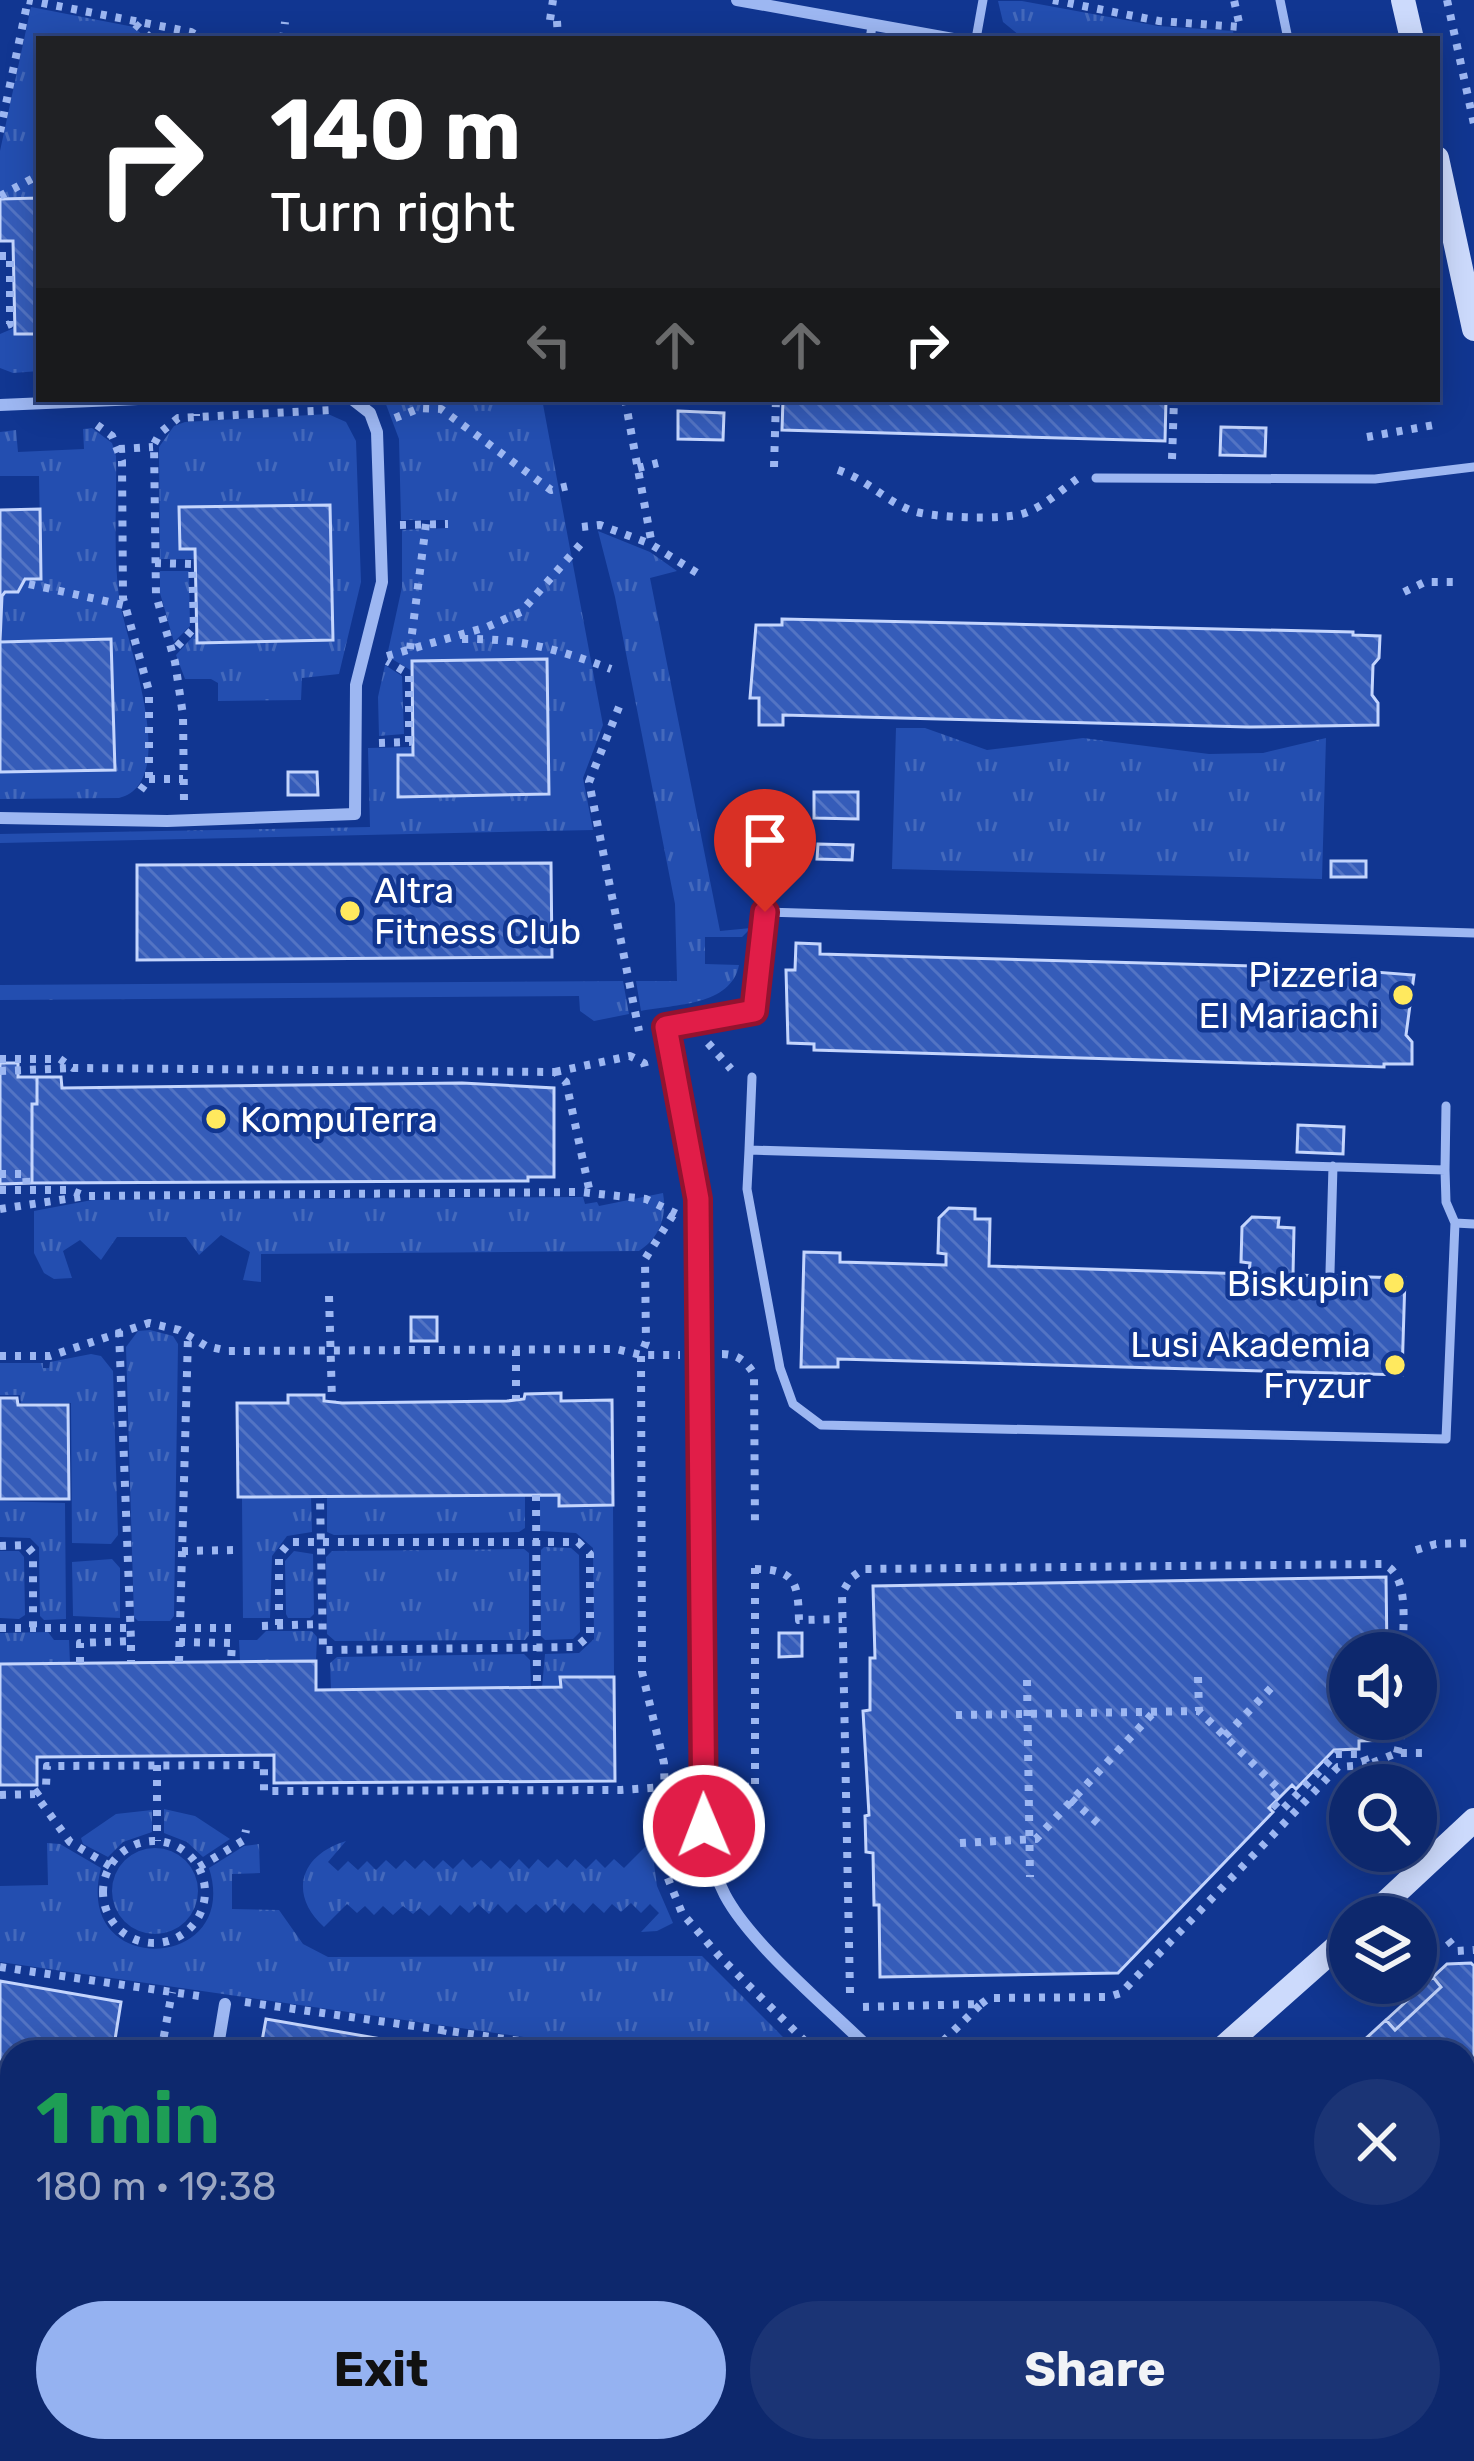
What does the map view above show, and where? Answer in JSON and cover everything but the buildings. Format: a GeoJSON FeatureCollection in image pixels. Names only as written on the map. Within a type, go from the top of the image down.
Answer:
{"type":"FeatureCollection","features":[{"type":"Feature","properties":{"kind":"street"},"geometry":{"type":"LineString","coordinates":[[737,0],[871,33],[912,36]]}},
{"type":"Feature","properties":{"kind":"street"},"geometry":{"type":"LineString","coordinates":[[1403,0],[1411,36]]}},
{"type":"Feature","properties":{"kind":"street"},"geometry":{"type":"LineString","coordinates":[[1440,172],[1474,328]]}},
{"type":"Feature","properties":{"kind":"street"},"geometry":{"type":"LineString","coordinates":[[0,405],[69,402]]}},
{"type":"Feature","properties":{"kind":"street"},"geometry":{"type":"LineString","coordinates":[[0,818],[184,820],[355,814],[356,685],[382,582],[377,432],[370,413],[356,402]]}},
{"type":"Feature","properties":{"kind":"street"},"geometry":{"type":"LineString","coordinates":[[666,1027],[698,1199],[704,1826],[718,1881],[738,1917],[861,2040]]}},
{"type":"Feature","properties":{"kind":"street"},"geometry":{"type":"LineString","coordinates":[[1393,1896],[1474,1820]]}},
{"type":"Feature","properties":{"kind":"street"},"geometry":{"type":"LineString","coordinates":[[1232,2040],[1329,1954]]}},
{"type":"Feature","properties":{"kind":"street"},"geometry":{"type":"LineString","coordinates":[[219,2040],[225,2004]]}},
{"type":"Feature","properties":{"kind":"lane"},"geometry":{"type":"LineString","coordinates":[[977,36],[983,0]]}},
{"type":"Feature","properties":{"kind":"lane"},"geometry":{"type":"LineString","coordinates":[[1280,0],[1287,36]]}},
{"type":"Feature","properties":{"kind":"lane"},"geometry":{"type":"LineString","coordinates":[[1096,478],[1375,479],[1474,466]]}},
{"type":"Feature","properties":{"kind":"lane"},"geometry":{"type":"LineString","coordinates":[[666,1027],[754,1011],[765,912],[1474,933]]}},
{"type":"Feature","properties":{"kind":"lane"},"geometry":{"type":"LineString","coordinates":[[752,1077],[747,1189],[780,1367],[794,1404],[821,1425],[1446,1439],[1455,1223],[1446,1202],[1446,1106]]}},
{"type":"Feature","properties":{"kind":"lane"},"geometry":{"type":"LineString","coordinates":[[749,1150],[1445,1170]]}},
{"type":"Feature","properties":{"kind":"lane"},"geometry":{"type":"LineString","coordinates":[[1330,1272],[1333,1166]]}},
{"type":"Feature","properties":{"kind":"lane"},"geometry":{"type":"LineString","coordinates":[[1455,1223],[1474,1224]]}},
{"type":"Feature","properties":{"kind":"path"},"geometry":{"type":"LineString","coordinates":[[0,132],[28,0],[198,36]]}},
{"type":"Feature","properties":{"kind":"path"},"geometry":{"type":"LineString","coordinates":[[554,0],[557,36]]}},
{"type":"Feature","properties":{"kind":"path"},"geometry":{"type":"LineString","coordinates":[[1053,0],[1160,21],[1240,27],[1234,0]]}},
{"type":"Feature","properties":{"kind":"path"},"geometry":{"type":"LineString","coordinates":[[1447,0],[1474,124]]}},
{"type":"Feature","properties":{"kind":"path"},"geometry":{"type":"LineString","coordinates":[[131,20],[149,36]]}},
{"type":"Feature","properties":{"kind":"path"},"geometry":{"type":"LineString","coordinates":[[283,36],[285,22]]}},
{"type":"Feature","properties":{"kind":"path"},"geometry":{"type":"LineString","coordinates":[[0,196],[36,177]]}},
{"type":"Feature","properties":{"kind":"path"},"geometry":{"type":"LineString","coordinates":[[0,256],[10,256],[10,324],[0,328]]}},
{"type":"Feature","properties":{"kind":"path"},"geometry":{"type":"LineString","coordinates":[[196,402],[196,416]]}},
{"type":"Feature","properties":{"kind":"path"},"geometry":{"type":"LineString","coordinates":[[274,402],[274,412]]}},
{"type":"Feature","properties":{"kind":"path"},"geometry":{"type":"LineString","coordinates":[[433,402],[551,490],[574,485]]}},
{"type":"Feature","properties":{"kind":"path"},"geometry":{"type":"LineString","coordinates":[[627,402],[652,544]]}},
{"type":"Feature","properties":{"kind":"path"},"geometry":{"type":"LineString","coordinates":[[774,467],[776,402]]}},
{"type":"Feature","properties":{"kind":"path"},"geometry":{"type":"LineString","coordinates":[[1172,478],[1174,402]]}},
{"type":"Feature","properties":{"kind":"path"},"geometry":{"type":"LineString","coordinates":[[377,432],[420,408],[441,409]]}},
{"type":"Feature","properties":{"kind":"path"},"geometry":{"type":"LineString","coordinates":[[184,820],[183,716],[156,595],[153,448],[178,418],[340,412]]}},
{"type":"Feature","properties":{"kind":"path"},"geometry":{"type":"LineString","coordinates":[[84,422],[104,428],[119,448],[125,605],[149,691],[149,779],[125,802]]}},
{"type":"Feature","properties":{"kind":"path"},"geometry":{"type":"LineString","coordinates":[[1367,437],[1434,425]]}},
{"type":"Feature","properties":{"kind":"path"},"geometry":{"type":"LineString","coordinates":[[119,448],[153,448]]}},
{"type":"Feature","properties":{"kind":"path"},"geometry":{"type":"LineString","coordinates":[[638,468],[658,463]]}},
{"type":"Feature","properties":{"kind":"path"},"geometry":{"type":"LineString","coordinates":[[838,470],[868,481],[914,512],[966,515],[1020,515],[1076,479],[1096,478]]}},
{"type":"Feature","properties":{"kind":"path"},"geometry":{"type":"LineString","coordinates":[[410,649],[426,524]]}},
{"type":"Feature","properties":{"kind":"path"},"geometry":{"type":"LineString","coordinates":[[381,525],[448,524]]}},
{"type":"Feature","properties":{"kind":"path"},"geometry":{"type":"LineString","coordinates":[[582,527],[600,524],[652,544],[702,576]]}},
{"type":"Feature","properties":{"kind":"path"},"geometry":{"type":"LineString","coordinates":[[374,743],[409,742],[409,674],[381,657],[521,612],[585,539]]}},
{"type":"Feature","properties":{"kind":"path"},"geometry":{"type":"LineString","coordinates":[[155,563],[193,564],[194,628],[172,652]]}},
{"type":"Feature","properties":{"kind":"path"},"geometry":{"type":"LineString","coordinates":[[1404,592],[1425,582],[1460,582]]}},
{"type":"Feature","properties":{"kind":"path"},"geometry":{"type":"LineString","coordinates":[[29,584],[125,605]]}},
{"type":"Feature","properties":{"kind":"path"},"geometry":{"type":"LineString","coordinates":[[446,639],[512,638],[611,669]]}},
{"type":"Feature","properties":{"kind":"path"},"geometry":{"type":"LineString","coordinates":[[619,707],[589,782],[639,1030]]}},
{"type":"Feature","properties":{"kind":"path"},"geometry":{"type":"LineString","coordinates":[[149,779],[184,779]]}},
{"type":"Feature","properties":{"kind":"path"},"geometry":{"type":"LineString","coordinates":[[708,1043],[736,1075],[752,1077]]}},
{"type":"Feature","properties":{"kind":"path"},"geometry":{"type":"LineString","coordinates":[[0,1071],[555,1072],[630,1056],[644,1063],[648,1084]]}},
{"type":"Feature","properties":{"kind":"path"},"geometry":{"type":"LineString","coordinates":[[0,1059],[60,1059],[73,1068]]}},
{"type":"Feature","properties":{"kind":"path"},"geometry":{"type":"LineString","coordinates":[[555,1072],[566,1082],[590,1193]]}},
{"type":"Feature","properties":{"kind":"path"},"geometry":{"type":"LineString","coordinates":[[0,1174],[26,1174],[27,1190]]}},
{"type":"Feature","properties":{"kind":"path"},"geometry":{"type":"LineString","coordinates":[[0,1190],[70,1190],[86,1196]]}},
{"type":"Feature","properties":{"kind":"path"},"geometry":{"type":"LineString","coordinates":[[641,1355],[646,1342],[645,1259],[674,1214],[669,1192]]}},
{"type":"Feature","properties":{"kind":"path"},"geometry":{"type":"LineString","coordinates":[[0,1209],[86,1196],[616,1195]]}},
{"type":"Feature","properties":{"kind":"path"},"geometry":{"type":"LineString","coordinates":[[329,1296],[332,1401]]}},
{"type":"Feature","properties":{"kind":"path"},"geometry":{"type":"LineString","coordinates":[[0,1355],[50,1356],[149,1323],[228,1351],[616,1349],[641,1355],[682,1354]]}},
{"type":"Feature","properties":{"kind":"path"},"geometry":{"type":"LineString","coordinates":[[119,1330],[131,1662]]}},
{"type":"Feature","properties":{"kind":"path"},"geometry":{"type":"LineString","coordinates":[[179,1662],[188,1336]]}},
{"type":"Feature","properties":{"kind":"path"},"geometry":{"type":"LineString","coordinates":[[516,1350],[517,1399]]}},
{"type":"Feature","properties":{"kind":"path"},"geometry":{"type":"LineString","coordinates":[[718,1354],[732,1354],[754,1374],[755,1529]]}},
{"type":"Feature","properties":{"kind":"path"},"geometry":{"type":"LineString","coordinates":[[536,1495],[536,1687]]}},
{"type":"Feature","properties":{"kind":"path"},"geometry":{"type":"LineString","coordinates":[[279,1625],[279,1555],[290,1542],[321,1541],[578,1541],[590,1554],[590,1635],[575,1647],[323,1650],[322,1624],[321,1541],[320,1497]]}},
{"type":"Feature","properties":{"kind":"path"},"geometry":{"type":"LineString","coordinates":[[1416,1550],[1474,1543]]}},
{"type":"Feature","properties":{"kind":"path"},"geometry":{"type":"LineString","coordinates":[[0,1546],[26,1545],[33,1553],[33,1628]]}},
{"type":"Feature","properties":{"kind":"path"},"geometry":{"type":"LineString","coordinates":[[182,1551],[236,1550]]}},
{"type":"Feature","properties":{"kind":"path"},"geometry":{"type":"LineString","coordinates":[[850,1993],[842,1593],[850,1578],[863,1569],[1383,1564],[1393,1568],[1401,1582],[1402,1632]]}},
{"type":"Feature","properties":{"kind":"path"},"geometry":{"type":"LineString","coordinates":[[721,1786],[755,1787],[755,1566],[789,1576],[797,1589],[799,1620],[842,1619]]}},
{"type":"Feature","properties":{"kind":"path"},"geometry":{"type":"LineString","coordinates":[[262,1626],[322,1624]]}},
{"type":"Feature","properties":{"kind":"path"},"geometry":{"type":"LineString","coordinates":[[0,1628],[130,1628]]}},
{"type":"Feature","properties":{"kind":"path"},"geometry":{"type":"LineString","coordinates":[[180,1628],[239,1628]]}},
{"type":"Feature","properties":{"kind":"path"},"geometry":{"type":"LineString","coordinates":[[80,1663],[80,1643],[131,1641]]}},
{"type":"Feature","properties":{"kind":"path"},"geometry":{"type":"LineString","coordinates":[[179,1642],[232,1643],[231,1661]]}},
{"type":"Feature","properties":{"kind":"path"},"geometry":{"type":"LineString","coordinates":[[1198,1677],[1199,1711],[1280,1790],[1270,1800],[1281,1811],[1336,1754],[1363,1754],[1366,1764]]}},
{"type":"Feature","properties":{"kind":"path"},"geometry":{"type":"LineString","coordinates":[[1027,1680],[1030,1877]]}},
{"type":"Feature","properties":{"kind":"path"},"geometry":{"type":"LineString","coordinates":[[1225,1736],[1271,1688]]}},
{"type":"Feature","properties":{"kind":"path"},"geometry":{"type":"LineString","coordinates":[[956,1715],[1199,1711]]}},
{"type":"Feature","properties":{"kind":"path"},"geometry":{"type":"LineString","coordinates":[[960,1843],[1030,1841],[1154,1712]]}},
{"type":"Feature","properties":{"kind":"path"},"geometry":{"type":"LineString","coordinates":[[1397,1753],[1403,1740]]}},
{"type":"Feature","properties":{"kind":"path"},"geometry":{"type":"LineString","coordinates":[[1372,1764],[1397,1753],[1423,1753]]}},
{"type":"Feature","properties":{"kind":"path"},"geometry":{"type":"LineString","coordinates":[[0,1795],[35,1794],[46,1786],[47,1766],[132,1761],[264,1765],[264,1791],[686,1786]]}},
{"type":"Feature","properties":{"kind":"path"},"geometry":{"type":"LineString","coordinates":[[157,1765],[157,1841]]}},
{"type":"Feature","properties":{"kind":"path"},"geometry":{"type":"LineString","coordinates":[[945,2040],[989,1998],[1121,1993],[1329,1777]]}},
{"type":"Feature","properties":{"kind":"path"},"geometry":{"type":"LineString","coordinates":[[35,1794],[70,1842],[110,1866]]}},
{"type":"Feature","properties":{"kind":"path"},"geometry":{"type":"LineString","coordinates":[[1071,1799],[1101,1826]]}},
{"type":"Feature","properties":{"kind":"path"},"geometry":{"type":"LineString","coordinates":[[199,1867],[244,1840],[246,1831]]}},
{"type":"Feature","properties":{"kind":"path"},"geometry":{"type":"LineString","coordinates":[[157,1841],[174,1845],[199,1867],[206,1892],[192,1928],[176,1940],[156,1944],[136,1941],[118,1930],[106,1913],[103,1893],[110,1866],[135,1845],[157,1841]]}},
{"type":"Feature","properties":{"kind":"path"},"geometry":{"type":"LineString","coordinates":[[1448,1940],[1457,1951],[1474,1950]]}},
{"type":"Feature","properties":{"kind":"path"},"geometry":{"type":"LineString","coordinates":[[0,1967],[513,2040]]}},
{"type":"Feature","properties":{"kind":"path"},"geometry":{"type":"LineString","coordinates":[[163,2040],[172,1992]]}},
{"type":"Feature","properties":{"kind":"path"},"geometry":{"type":"LineString","coordinates":[[863,2006],[981,2005]]}},
{"type":"Feature","properties":{"kind":"path"},"geometry":{"type":"LineString","coordinates":[[441,2040],[443,2030]]}},
{"type":"Feature","properties":{"kind":"green space"},"geometry":{"type":"Polygon","coordinates":[[[998,1],[1022,1],[1158,26],[1233,31],[1234,36],[1019,35],[1003,22],[998,1]]]}},
{"type":"Feature","properties":{"kind":"green space"},"geometry":{"type":"Polygon","coordinates":[[[31,7],[134,27],[144,36],[36,36],[36,198],[0,199],[0,151],[31,7]]]}},
{"type":"Feature","properties":{"kind":"green space"},"geometry":{"type":"Polygon","coordinates":[[[14,328],[15,334],[36,334],[36,371],[13,373],[0,368],[0,334],[14,328]]]}},
{"type":"Feature","properties":{"kind":"green space"},"geometry":{"type":"Polygon","coordinates":[[[385,402],[543,402],[603,725],[583,778],[593,830],[0,843],[0,834],[370,827],[368,748],[413,747],[413,755],[398,756],[399,797],[549,794],[547,659],[413,661],[412,671],[387,656],[402,587],[402,530],[448,528],[447,520],[401,520],[399,439],[385,402]]]}},
{"type":"Feature","properties":{"kind":"green space"},"geometry":{"type":"Polygon","coordinates":[[[328,414],[346,422],[356,441],[361,582],[339,674],[302,678],[301,700],[218,701],[218,683],[185,679],[176,655],[197,632],[198,643],[332,640],[330,506],[180,507],[180,548],[195,549],[196,559],[160,559],[159,447],[174,426],[185,422],[328,414]]]}},
{"type":"Feature","properties":{"kind":"green space"},"geometry":{"type":"Polygon","coordinates":[[[92,428],[112,443],[116,456],[117,580],[145,707],[147,766],[138,786],[119,798],[0,799],[0,772],[114,770],[111,639],[2,641],[2,596],[18,592],[25,579],[41,578],[39,476],[0,476],[0,432],[16,430],[18,452],[84,449],[83,429],[92,428]]]}},
{"type":"Feature","properties":{"kind":"green space"},"geometry":{"type":"Polygon","coordinates":[[[598,531],[650,552],[677,571],[650,578],[720,931],[751,928],[742,937],[705,937],[705,964],[739,965],[725,988],[700,1001],[641,1011],[636,981],[677,981],[675,904],[598,531]]]}},
{"type":"Feature","properties":{"kind":"green space"},"geometry":{"type":"Polygon","coordinates":[[[160,571],[189,571],[190,626],[174,642],[160,593],[160,571]]]}},
{"type":"Feature","properties":{"kind":"green space"},"geometry":{"type":"Polygon","coordinates":[[[385,665],[402,676],[404,734],[379,736],[378,697],[385,665]]]}},
{"type":"Feature","properties":{"kind":"green space"},"geometry":{"type":"Polygon","coordinates":[[[896,728],[925,728],[987,750],[1083,738],[1209,754],[1263,753],[1326,738],[1322,879],[892,869],[896,728]]]}},
{"type":"Feature","properties":{"kind":"green space"},"geometry":{"type":"Polygon","coordinates":[[[623,981],[629,1014],[594,1021],[580,1011],[579,996],[0,1000],[0,985],[623,981]]]}},
{"type":"Feature","properties":{"kind":"green space"},"geometry":{"type":"Polygon","coordinates":[[[663,1193],[660,1226],[639,1251],[261,1254],[261,1282],[243,1280],[250,1252],[221,1235],[199,1255],[186,1237],[117,1237],[101,1260],[80,1240],[63,1251],[72,1278],[54,1279],[44,1273],[34,1253],[34,1211],[92,1200],[583,1197],[585,1204],[597,1202],[599,1206],[663,1193]]]}},
{"type":"Feature","properties":{"kind":"green space"},"geometry":{"type":"Polygon","coordinates":[[[138,1331],[173,1336],[178,1344],[174,1616],[170,1621],[134,1617],[126,1347],[138,1331]]]}},
{"type":"Feature","properties":{"kind":"green space"},"geometry":{"type":"Polygon","coordinates":[[[101,1356],[113,1371],[118,1535],[111,1544],[72,1543],[71,1403],[21,1403],[20,1395],[0,1395],[0,1363],[43,1363],[43,1368],[49,1368],[50,1362],[101,1356]]]}},
{"type":"Feature","properties":{"kind":"green space"},"geometry":{"type":"Polygon","coordinates":[[[525,1495],[525,1528],[519,1532],[327,1532],[327,1496],[525,1495]]]}},
{"type":"Feature","properties":{"kind":"green space"},"geometry":{"type":"Polygon","coordinates":[[[540,1495],[559,1495],[560,1506],[613,1505],[614,1677],[561,1677],[561,1687],[542,1688],[545,1654],[579,1653],[594,1639],[593,1548],[576,1533],[540,1531],[540,1495]]]}},
{"type":"Feature","properties":{"kind":"green space"},"geometry":{"type":"Polygon","coordinates":[[[242,1497],[311,1497],[312,1532],[287,1536],[272,1556],[270,1618],[243,1618],[242,1497]]]}},
{"type":"Feature","properties":{"kind":"green space"},"geometry":{"type":"Polygon","coordinates":[[[0,1501],[65,1503],[66,1619],[40,1616],[39,1547],[30,1538],[0,1537],[0,1501]]]}},
{"type":"Feature","properties":{"kind":"green space"},"geometry":{"type":"Polygon","coordinates":[[[544,1547],[571,1548],[579,1555],[580,1632],[573,1639],[545,1640],[541,1636],[544,1547]]]}},
{"type":"Feature","properties":{"kind":"green space"},"geometry":{"type":"Polygon","coordinates":[[[524,1549],[529,1553],[529,1635],[525,1640],[335,1641],[327,1634],[326,1557],[332,1551],[524,1549]]]}},
{"type":"Feature","properties":{"kind":"green space"},"geometry":{"type":"Polygon","coordinates":[[[0,1551],[19,1551],[24,1557],[25,1615],[19,1619],[0,1618],[0,1551]]]}},
{"type":"Feature","properties":{"kind":"green space"},"geometry":{"type":"Polygon","coordinates":[[[294,1551],[313,1554],[314,1614],[310,1618],[288,1618],[286,1614],[285,1561],[294,1551]]]}},
{"type":"Feature","properties":{"kind":"green space"},"geometry":{"type":"Polygon","coordinates":[[[112,1559],[120,1568],[120,1618],[73,1616],[72,1562],[112,1559]]]}},
{"type":"Feature","properties":{"kind":"green space"},"geometry":{"type":"Polygon","coordinates":[[[266,1631],[312,1631],[317,1637],[316,1661],[240,1661],[239,1640],[257,1640],[266,1631]]]}},
{"type":"Feature","properties":{"kind":"green space"},"geometry":{"type":"Polygon","coordinates":[[[48,1632],[54,1640],[69,1640],[70,1663],[0,1664],[0,1633],[48,1632]]]}},
{"type":"Feature","properties":{"kind":"green space"},"geometry":{"type":"Polygon","coordinates":[[[524,1654],[530,1660],[531,1687],[331,1689],[330,1663],[337,1657],[524,1654]]]}},
{"type":"Feature","properties":{"kind":"green space"},"geometry":{"type":"Polygon","coordinates":[[[164,1809],[195,1816],[230,1839],[203,1857],[187,1842],[164,1833],[164,1809]]]}},
{"type":"Feature","properties":{"kind":"green space"},"geometry":{"type":"Polygon","coordinates":[[[152,1810],[152,1832],[123,1842],[108,1857],[83,1844],[81,1838],[116,1814],[152,1810]]]}},
{"type":"Feature","properties":{"kind":"green space"},"geometry":{"type":"Polygon","coordinates":[[[346,1841],[328,1862],[338,1871],[348,1861],[358,1870],[367,1861],[376,1870],[386,1860],[396,1869],[405,1860],[415,1869],[424,1860],[434,1869],[443,1860],[453,1869],[463,1859],[472,1868],[481,1860],[491,1869],[500,1860],[510,1869],[519,1859],[529,1869],[538,1859],[548,1868],[557,1859],[567,1868],[575,1859],[586,1869],[596,1859],[605,1868],[614,1859],[624,1868],[651,1841],[657,1886],[673,1923],[641,1932],[659,1913],[650,1904],[641,1913],[631,1903],[621,1912],[612,1904],[604,1913],[593,1903],[584,1913],[573,1903],[564,1913],[555,1904],[546,1913],[536,1904],[526,1913],[516,1904],[507,1913],[498,1904],[489,1914],[478,1904],[469,1913],[460,1905],[451,1915],[440,1905],[429,1916],[420,1908],[413,1914],[403,1906],[393,1915],[383,1906],[374,1915],[365,1906],[357,1913],[347,1904],[324,1927],[306,1902],[304,1877],[318,1856],[346,1841]]]}},
{"type":"Feature","properties":{"kind":"green space"},"geometry":{"type":"Polygon","coordinates":[[[47,1843],[60,1844],[101,1868],[99,1904],[110,1929],[131,1944],[156,1949],[182,1943],[202,1927],[213,1902],[209,1868],[244,1846],[259,1844],[260,1873],[232,1874],[232,1909],[279,1910],[303,1944],[328,1957],[702,1956],[786,2040],[544,2040],[0,1962],[0,1886],[48,1885],[47,1843]]]}},
{"type":"Feature","properties":{"kind":"green space"},"geometry":{"type":"Polygon","coordinates":[[[155,1848],[186,1860],[198,1891],[186,1922],[155,1934],[124,1922],[112,1891],[124,1860],[155,1848]]]}},
{"type":"Feature","properties":{"kind":"place","name":"Altra Fitness Club"},"geometry":{"type":"Point","coordinates":[350,911]}},
{"type":"Feature","properties":{"kind":"place","name":"Pizzeria El Mariachi"},"geometry":{"type":"Point","coordinates":[1403,995]}},
{"type":"Feature","properties":{"kind":"place","name":"KompuTerra"},"geometry":{"type":"Point","coordinates":[216,1119]}},
{"type":"Feature","properties":{"kind":"place","name":"Biskupin"},"geometry":{"type":"Point","coordinates":[1394,1283]}},
{"type":"Feature","properties":{"kind":"place","name":"Lusi Akademia Fryzur"},"geometry":{"type":"Point","coordinates":[1395,1365]}},
{"type":"Feature","properties":{"kind":"route"},"geometry":{"type":"LineString","coordinates":[[704,1826],[698,1199],[666,1027],[754,1011],[765,912]]}}]}
